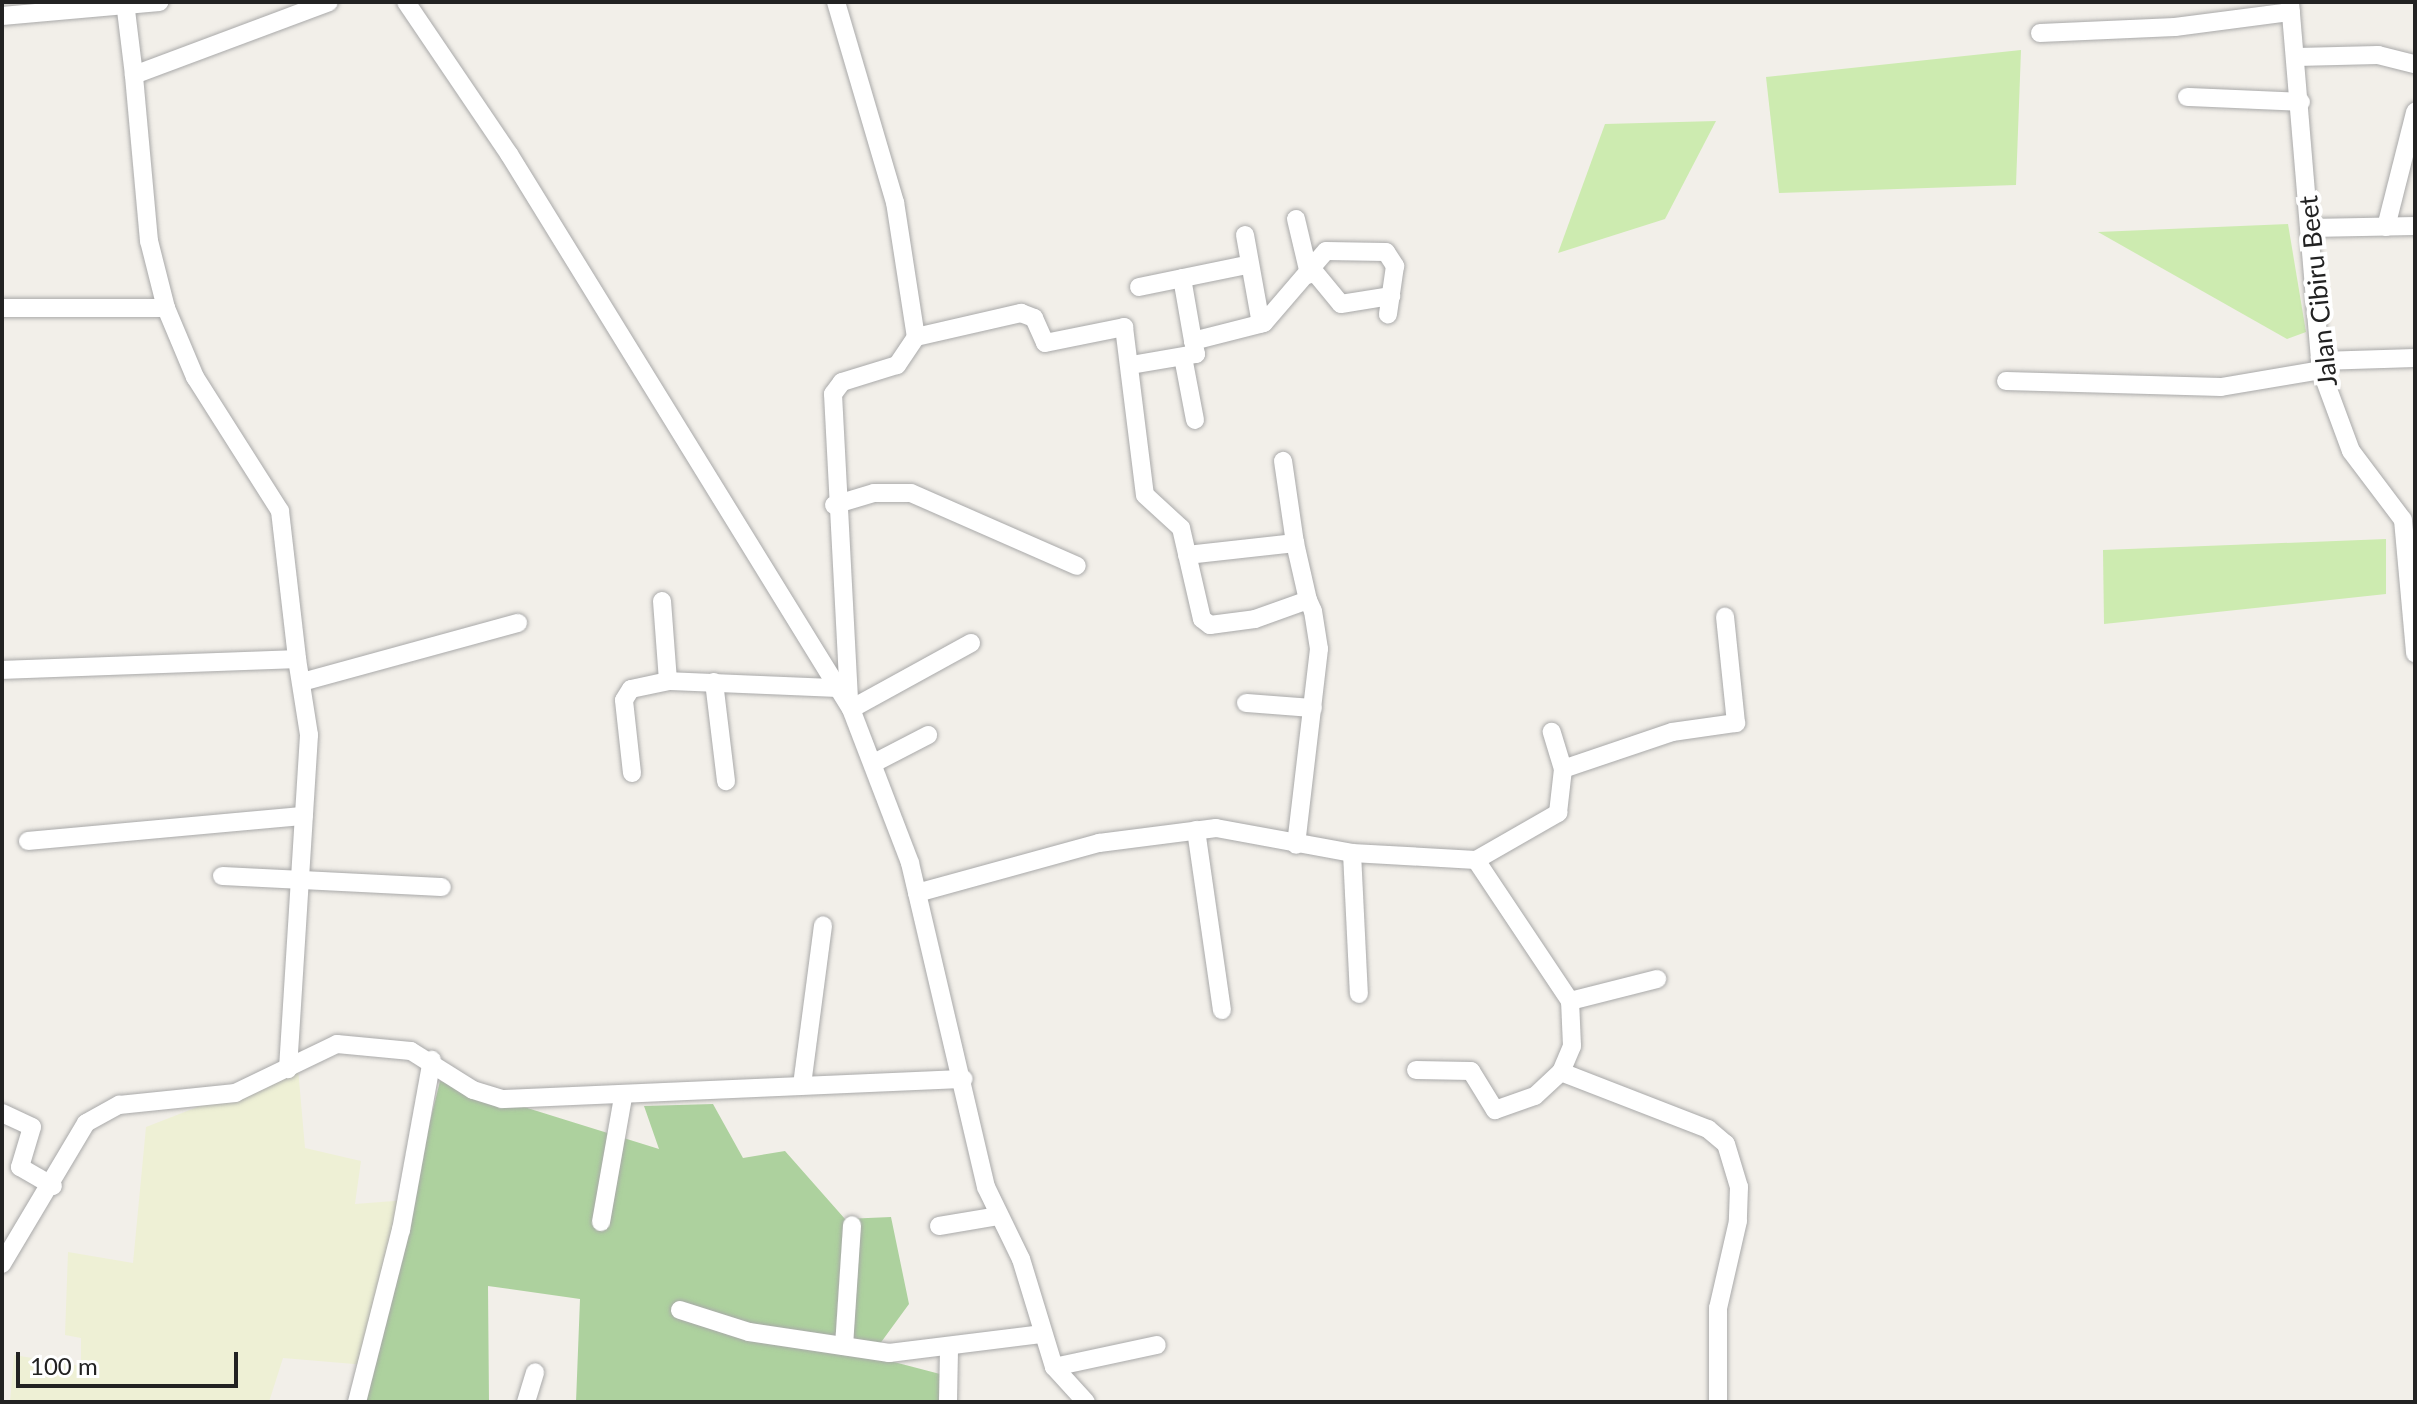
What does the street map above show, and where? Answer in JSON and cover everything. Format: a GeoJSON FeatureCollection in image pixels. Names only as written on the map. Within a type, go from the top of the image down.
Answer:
{"type":"FeatureCollection","features":[{"type":"Feature","properties":{"kind":"street"},"geometry":{"type":"LineString","coordinates":[[2,16],[159,2]]}},
{"type":"Feature","properties":{"kind":"street"},"geometry":{"type":"LineString","coordinates":[[134,75],[329,2]]}},
{"type":"Feature","properties":{"kind":"street"},"geometry":{"type":"LineString","coordinates":[[406,2],[509,154],[835,688],[850,706],[874,763],[917,893],[964,1079],[986,1187],[1021,1259],[1041,1334],[1054,1367],[1086,1402]]}},
{"type":"Feature","properties":{"kind":"street"},"geometry":{"type":"LineString","coordinates":[[836,2],[895,202],[916,337]]}},
{"type":"Feature","properties":{"kind":"street"},"geometry":{"type":"LineString","coordinates":[[126,6],[149,241],[166,308],[195,377],[280,511],[309,735],[288,1069]]}},
{"type":"Feature","properties":{"kind":"street"},"geometry":{"type":"LineString","coordinates":[[2040,33],[2175,27],[2291,7]]}},
{"type":"Feature","properties":{"kind":"street","name":"Jalan Cibiru Beet"},"geometry":{"type":"LineString","coordinates":[[2291,7],[2320,365],[2351,451],[2403,520],[2415,653]]}},
{"type":"Feature","properties":{"kind":"street"},"geometry":{"type":"LineString","coordinates":[[2297,57],[2366,54],[2415,64]]}},
{"type":"Feature","properties":{"kind":"street"},"geometry":{"type":"LineString","coordinates":[[2187,97],[2301,102]]}},
{"type":"Feature","properties":{"kind":"street"},"geometry":{"type":"LineString","coordinates":[[2386,227],[2414,123]]}},
{"type":"Feature","properties":{"kind":"street"},"geometry":{"type":"LineString","coordinates":[[1131,365],[1261,324],[1310,272],[1326,251],[1386,252],[1395,266],[1390,305],[1341,304],[1310,272],[1296,219]]}},
{"type":"Feature","properties":{"kind":"street"},"geometry":{"type":"LineString","coordinates":[[2310,228],[2415,226]]}},
{"type":"Feature","properties":{"kind":"street"},"geometry":{"type":"LineString","coordinates":[[1245,235],[1261,324]]}},
{"type":"Feature","properties":{"kind":"street"},"geometry":{"type":"LineString","coordinates":[[1139,287],[1241,266]]}},
{"type":"Feature","properties":{"kind":"street"},"geometry":{"type":"LineString","coordinates":[[1182,278],[1195,420]]}},
{"type":"Feature","properties":{"kind":"street"},"geometry":{"type":"LineString","coordinates":[[2,308],[166,308]]}},
{"type":"Feature","properties":{"kind":"street"},"geometry":{"type":"LineString","coordinates":[[850,706],[834,505],[837,387],[897,365],[916,337],[1021,313],[1034,318],[1045,343],[1118,324],[1127,332],[1145,495],[1174,515],[1206,624],[1255,619],[1308,600]]}},
{"type":"Feature","properties":{"kind":"street"},"geometry":{"type":"LineString","coordinates":[[2006,381],[2221,387],[2320,365],[2415,358]]}},
{"type":"Feature","properties":{"kind":"street"},"geometry":{"type":"LineString","coordinates":[[1283,461],[1295,543],[1319,649],[1296,845]]}},
{"type":"Feature","properties":{"kind":"street"},"geometry":{"type":"LineString","coordinates":[[834,505],[874,493],[911,493],[1077,566]]}},
{"type":"Feature","properties":{"kind":"street"},"geometry":{"type":"LineString","coordinates":[[1187,555],[1295,543]]}},
{"type":"Feature","properties":{"kind":"street"},"geometry":{"type":"LineString","coordinates":[[662,601],[668,681]]}},
{"type":"Feature","properties":{"kind":"street"},"geometry":{"type":"LineString","coordinates":[[1563,769],[1672,732],[1736,723],[1725,617]]}},
{"type":"Feature","properties":{"kind":"street"},"geometry":{"type":"LineString","coordinates":[[302,682],[518,623]]}},
{"type":"Feature","properties":{"kind":"street"},"geometry":{"type":"LineString","coordinates":[[850,706],[971,643]]}},
{"type":"Feature","properties":{"kind":"street"},"geometry":{"type":"LineString","coordinates":[[2,670],[297,659]]}},
{"type":"Feature","properties":{"kind":"street"},"geometry":{"type":"LineString","coordinates":[[632,773],[624,700],[631,689],[668,681],[835,688]]}},
{"type":"Feature","properties":{"kind":"street"},"geometry":{"type":"LineString","coordinates":[[714,682],[726,781]]}},
{"type":"Feature","properties":{"kind":"street"},"geometry":{"type":"LineString","coordinates":[[1246,703],[1313,708]]}},
{"type":"Feature","properties":{"kind":"street"},"geometry":{"type":"LineString","coordinates":[[917,893],[1099,843],[1225,828],[1296,845],[1352,853],[1476,860],[1558,813],[1563,769],[1552,732]]}},
{"type":"Feature","properties":{"kind":"street"},"geometry":{"type":"LineString","coordinates":[[874,763],[928,735]]}},
{"type":"Feature","properties":{"kind":"street"},"geometry":{"type":"LineString","coordinates":[[28,841],[304,816]]}},
{"type":"Feature","properties":{"kind":"street"},"geometry":{"type":"LineString","coordinates":[[1196,830],[1222,1010]]}},
{"type":"Feature","properties":{"kind":"street"},"geometry":{"type":"LineString","coordinates":[[1352,853],[1359,994]]}},
{"type":"Feature","properties":{"kind":"street"},"geometry":{"type":"LineString","coordinates":[[1416,1070],[1471,1071],[1495,1110],[1535,1096],[1561,1072],[1572,1046],[1570,1001],[1476,860]]}},
{"type":"Feature","properties":{"kind":"street"},"geometry":{"type":"LineString","coordinates":[[222,876],[442,887]]}},
{"type":"Feature","properties":{"kind":"street"},"geometry":{"type":"LineString","coordinates":[[802,1085],[823,925]]}},
{"type":"Feature","properties":{"kind":"street"},"geometry":{"type":"LineString","coordinates":[[1570,1001],[1657,979]]}},
{"type":"Feature","properties":{"kind":"street"},"geometry":{"type":"LineString","coordinates":[[2,1264],[53,1186],[86,1123],[107,1110],[224,1097],[337,1044],[432,1060],[473,1090],[502,1099],[623,1097],[802,1085],[964,1079]]}},
{"type":"Feature","properties":{"kind":"street"},"geometry":{"type":"LineString","coordinates":[[357,1402],[401,1230],[432,1060]]}},
{"type":"Feature","properties":{"kind":"street"},"geometry":{"type":"LineString","coordinates":[[1561,1072],[1708,1129],[1726,1144],[1739,1187],[1738,1221],[1718,1308],[1718,1402]]}},
{"type":"Feature","properties":{"kind":"street"},"geometry":{"type":"LineString","coordinates":[[601,1222],[623,1097]]}},
{"type":"Feature","properties":{"kind":"street"},"geometry":{"type":"LineString","coordinates":[[2,1113],[32,1127],[20,1167],[53,1186]]}},
{"type":"Feature","properties":{"kind":"street"},"geometry":{"type":"LineString","coordinates":[[939,1226],[999,1216]]}},
{"type":"Feature","properties":{"kind":"street"},"geometry":{"type":"LineString","coordinates":[[844,1346],[852,1225]]}},
{"type":"Feature","properties":{"kind":"street"},"geometry":{"type":"LineString","coordinates":[[680,1310],[749,1332],[844,1346],[949,1351],[1041,1334]]}},
{"type":"Feature","properties":{"kind":"street"},"geometry":{"type":"LineString","coordinates":[[1054,1367],[1157,1345]]}},
{"type":"Feature","properties":{"kind":"street"},"geometry":{"type":"LineString","coordinates":[[948,1402],[949,1351]]}},
{"type":"Feature","properties":{"kind":"street"},"geometry":{"type":"LineString","coordinates":[[526,1402],[535,1372]]}},
{"type":"Feature","properties":{"kind":"green space"},"geometry":{"type":"Polygon","coordinates":[[[2021,50],[2016,185],[1779,193],[1766,77],[2021,50]]]}},
{"type":"Feature","properties":{"kind":"green space"},"geometry":{"type":"Polygon","coordinates":[[[1716,121],[1665,219],[1558,253],[1605,124],[1716,121]]]}},
{"type":"Feature","properties":{"kind":"green space"},"geometry":{"type":"Polygon","coordinates":[[[2288,224],[2306,332],[2287,339],[2098,232],[2288,224]]]}},
{"type":"Feature","properties":{"kind":"green space"},"geometry":{"type":"Polygon","coordinates":[[[2386,539],[2386,594],[2104,624],[2103,550],[2386,539]]]}},
{"type":"Feature","properties":{"kind":"green space"},"geometry":{"type":"Polygon","coordinates":[[[298,1068],[305,1148],[361,1161],[355,1204],[407,1200],[366,1365],[283,1358],[269,1402],[10,1402],[14,1355],[81,1366],[81,1338],[65,1335],[68,1252],[133,1263],[146,1127],[298,1068]]]}},
{"type":"Feature","properties":{"kind":"green space"},"geometry":{"type":"Polygon","coordinates":[[[440,1081],[659,1149],[644,1106],[713,1104],[743,1158],[785,1151],[845,1219],[891,1217],[909,1304],[871,1356],[940,1374],[942,1402],[576,1402],[580,1299],[488,1286],[489,1402],[361,1402],[440,1081]]]}}]}
